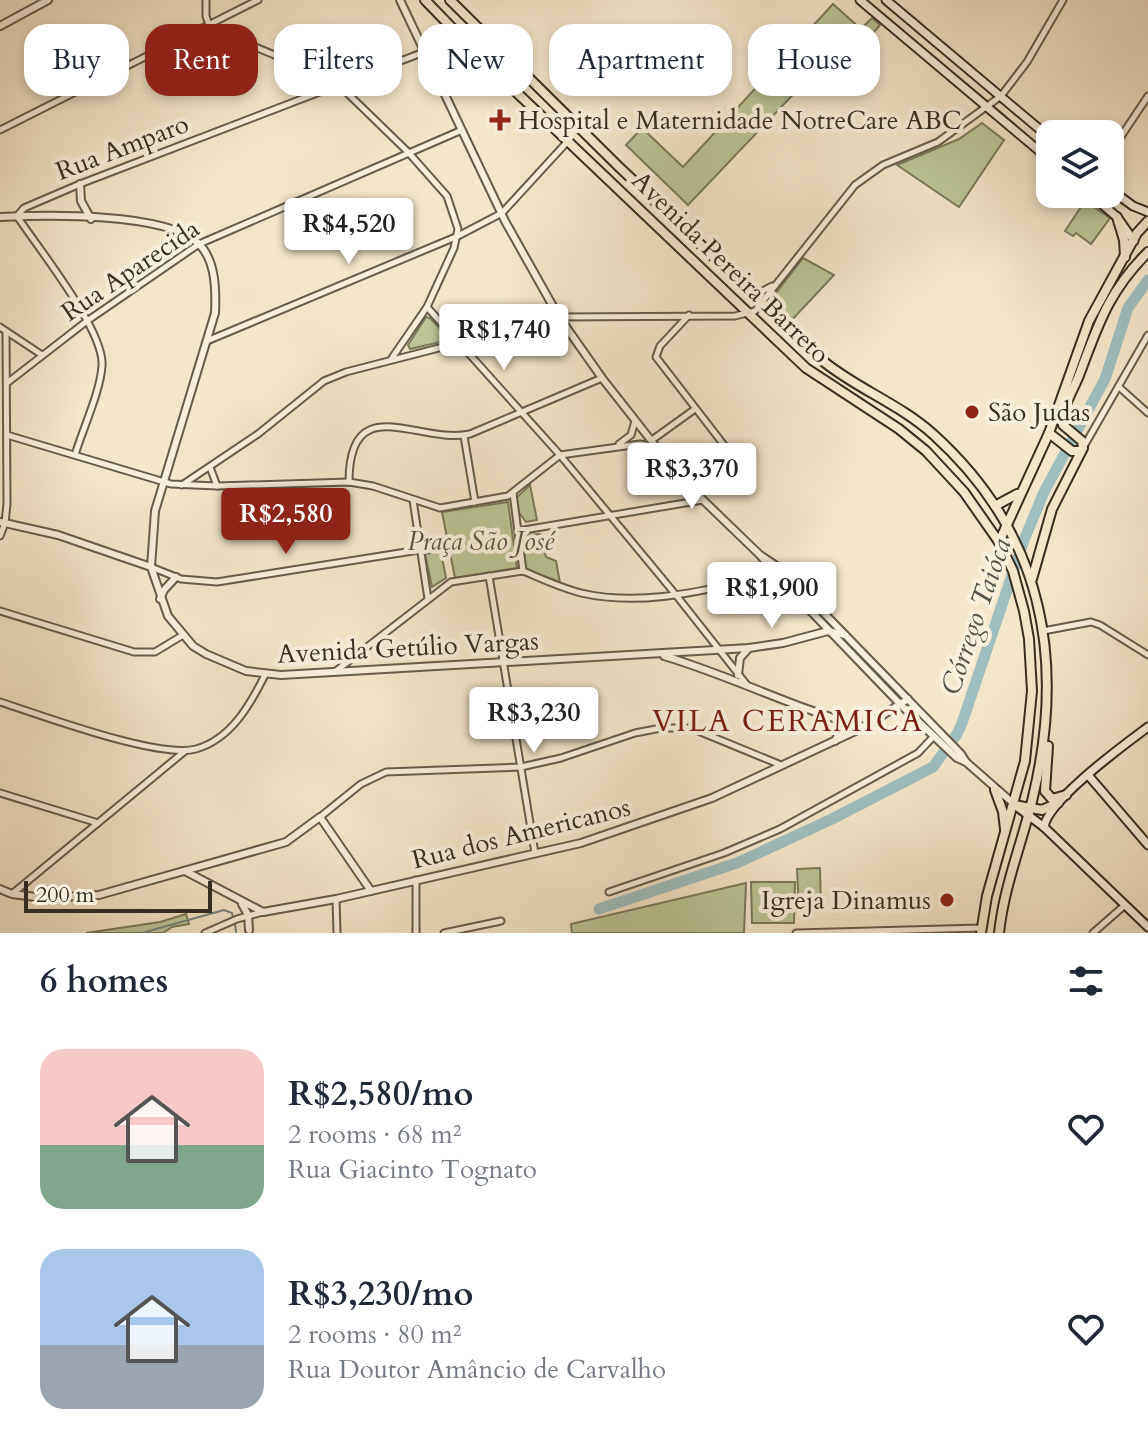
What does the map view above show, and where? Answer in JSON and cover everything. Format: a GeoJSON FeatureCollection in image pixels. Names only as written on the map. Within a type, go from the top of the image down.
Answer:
{"type":"FeatureCollection","features":[{"type":"Feature","properties":{"kind":"main road","name":"Avenida Pereira Barreto"},"geometry":{"type":"LineString","coordinates":[[425,0],[492,69],[816,378],[891,424],[926,451],[964,492],[999,542],[1016,582],[1029,639],[1032,691],[1025,761],[987,896],[981,931]]}},
{"type":"Feature","properties":{"kind":"main road","name":"Avenida Pereira Barreto"},"geometry":{"type":"LineString","coordinates":[[450,0],[761,305],[834,370],[904,411],[934,435],[961,463],[1006,524],[1032,580],[1048,671],[1046,724],[1029,812],[1004,899],[999,933]]}},
{"type":"Feature","properties":{"kind":"main road"},"geometry":{"type":"LineString","coordinates":[[860,0],[1036,148]]}},
{"type":"Feature","properties":{"kind":"main road"},"geometry":{"type":"LineString","coordinates":[[886,0],[1036,126]]}},
{"type":"Feature","properties":{"kind":"main road"},"geometry":{"type":"LineString","coordinates":[[1124,199],[1148,212]]}},
{"type":"Feature","properties":{"kind":"main road"},"geometry":{"type":"LineString","coordinates":[[1081,444],[1063,423],[1064,413],[1100,318],[1119,285],[1148,250],[1134,241],[1106,208]]}},
{"type":"Feature","properties":{"kind":"main road"},"geometry":{"type":"LineString","coordinates":[[1117,217],[1124,240],[1125,258]]}},
{"type":"Feature","properties":{"kind":"main road"},"geometry":{"type":"LineString","coordinates":[[999,542],[1020,490],[1049,433],[1089,321],[1148,221]]}},
{"type":"Feature","properties":{"kind":"main road"},"geometry":{"type":"LineString","coordinates":[[1049,433],[1076,453],[1081,444]]}},
{"type":"Feature","properties":{"kind":"main road"},"geometry":{"type":"LineString","coordinates":[[1032,580],[1052,509],[1081,444]]}},
{"type":"Feature","properties":{"kind":"main road"},"geometry":{"type":"LineString","coordinates":[[995,506],[1011,499],[1020,490]]}},
{"type":"Feature","properties":{"kind":"main road"},"geometry":{"type":"LineString","coordinates":[[1046,724],[1048,755],[1045,791],[1052,799],[1066,795]]}},
{"type":"Feature","properties":{"kind":"main road"},"geometry":{"type":"LineString","coordinates":[[1044,827],[1047,817],[1066,795],[1147,730]]}},
{"type":"Feature","properties":{"kind":"main road"},"geometry":{"type":"LineString","coordinates":[[1088,775],[1148,845]]}},
{"type":"Feature","properties":{"kind":"main road"},"geometry":{"type":"LineString","coordinates":[[995,790],[1003,812],[1004,838]]}},
{"type":"Feature","properties":{"kind":"main road"},"geometry":{"type":"LineString","coordinates":[[1029,812],[1046,810],[1058,803]]}},
{"type":"Feature","properties":{"kind":"main road"},"geometry":{"type":"LineString","coordinates":[[1014,805],[1029,812],[1146,922]]}},
{"type":"Feature","properties":{"kind":"street"},"geometry":{"type":"LineString","coordinates":[[0,26],[48,0]]}},
{"type":"Feature","properties":{"kind":"street"},"geometry":{"type":"LineString","coordinates":[[206,0],[208,24]]}},
{"type":"Feature","properties":{"kind":"street"},"geometry":{"type":"LineString","coordinates":[[212,24],[258,0]]}},
{"type":"Feature","properties":{"kind":"street"},"geometry":{"type":"LineString","coordinates":[[182,485],[258,434],[324,381],[346,372],[559,317],[748,314],[761,305],[842,199],[863,178],[892,161],[932,145],[1001,96],[1027,62],[1063,0]]}},
{"type":"Feature","properties":{"kind":"street"},"geometry":{"type":"LineString","coordinates":[[401,2],[418,39]]}},
{"type":"Feature","properties":{"kind":"street"},"geometry":{"type":"LineString","coordinates":[[0,130],[145,58]]}},
{"type":"Feature","properties":{"kind":"street","name":"Rua Amparo"},"geometry":{"type":"LineString","coordinates":[[17,216],[24,208],[80,184],[313,96]]}},
{"type":"Feature","properties":{"kind":"street"},"geometry":{"type":"LineString","coordinates":[[350,96],[408,152],[447,196],[456,221],[458,236],[427,307],[392,359]]}},
{"type":"Feature","properties":{"kind":"street"},"geometry":{"type":"LineString","coordinates":[[445,96],[502,213],[559,317],[657,448],[703,500],[845,635],[959,756],[1014,805]]}},
{"type":"Feature","properties":{"kind":"street"},"geometry":{"type":"LineString","coordinates":[[1124,132],[1148,96]]}},
{"type":"Feature","properties":{"kind":"street","name":"Rua Aparecida"},"geometry":{"type":"LineString","coordinates":[[7,383],[87,321],[199,244],[462,130]]}},
{"type":"Feature","properties":{"kind":"street"},"geometry":{"type":"LineString","coordinates":[[207,341],[458,236],[502,213],[569,140]]}},
{"type":"Feature","properties":{"kind":"street"},"geometry":{"type":"LineString","coordinates":[[80,184],[81,201],[91,219]]}},
{"type":"Feature","properties":{"kind":"street"},"geometry":{"type":"LineString","coordinates":[[17,216],[87,321],[102,350],[103,363],[75,455]]}},
{"type":"Feature","properties":{"kind":"street"},"geometry":{"type":"LineString","coordinates":[[0,217],[149,221],[170,227],[199,244]]}},
{"type":"Feature","properties":{"kind":"street","name":"Avenida Getúlio Vargas"},"geometry":{"type":"LineString","coordinates":[[199,244],[213,272],[215,313],[162,483],[151,538],[151,567],[168,616],[183,635],[206,654],[246,671],[265,675],[749,648],[828,631]]}},
{"type":"Feature","properties":{"kind":"street"},"geometry":{"type":"LineString","coordinates":[[752,296],[763,293],[776,283]]}},
{"type":"Feature","properties":{"kind":"street"},"geometry":{"type":"LineString","coordinates":[[427,307],[560,455],[747,685]]}},
{"type":"Feature","properties":{"kind":"street"},"geometry":{"type":"LineString","coordinates":[[689,315],[660,346],[656,357],[734,458]]}},
{"type":"Feature","properties":{"kind":"street"},"geometry":{"type":"LineString","coordinates":[[0,327],[42,355]]}},
{"type":"Feature","properties":{"kind":"street"},"geometry":{"type":"LineString","coordinates":[[0,536],[7,435],[6,332]]}},
{"type":"Feature","properties":{"kind":"street"},"geometry":{"type":"LineString","coordinates":[[1081,444],[1096,428],[1145,346],[1148,335]]}},
{"type":"Feature","properties":{"kind":"street"},"geometry":{"type":"LineString","coordinates":[[349,482],[352,449],[360,437],[372,429],[389,425],[464,436],[602,378]]}},
{"type":"Feature","properties":{"kind":"street"},"geometry":{"type":"LineString","coordinates":[[1119,387],[1148,413]]}},
{"type":"Feature","properties":{"kind":"street"},"geometry":{"type":"LineString","coordinates":[[652,440],[695,409]]}},
{"type":"Feature","properties":{"kind":"street"},"geometry":{"type":"LineString","coordinates":[[615,446],[631,435],[635,420]]}},
{"type":"Feature","properties":{"kind":"street"},"geometry":{"type":"LineString","coordinates":[[7,435],[162,483],[217,486],[349,482],[373,486],[440,508],[513,493],[560,455],[640,444],[657,448]]}},
{"type":"Feature","properties":{"kind":"street"},"geometry":{"type":"LineString","coordinates":[[464,436],[475,502]]}},
{"type":"Feature","properties":{"kind":"street"},"geometry":{"type":"LineString","coordinates":[[210,467],[217,486]]}},
{"type":"Feature","properties":{"kind":"street"},"geometry":{"type":"LineString","coordinates":[[513,493],[523,571]]}},
{"type":"Feature","properties":{"kind":"street"},"geometry":{"type":"LineString","coordinates":[[413,500],[428,599]]}},
{"type":"Feature","properties":{"kind":"street"},"geometry":{"type":"LineString","coordinates":[[518,531],[703,500]]}},
{"type":"Feature","properties":{"kind":"street"},"geometry":{"type":"LineString","coordinates":[[3,523],[58,535],[176,577],[217,582],[419,550]]}},
{"type":"Feature","properties":{"kind":"street"},"geometry":{"type":"LineString","coordinates":[[335,672],[451,582],[523,571],[572,590],[646,599],[778,572]]}},
{"type":"Feature","properties":{"kind":"street"},"geometry":{"type":"LineString","coordinates":[[778,572],[828,631],[901,705],[947,744]]}},
{"type":"Feature","properties":{"kind":"street"},"geometry":{"type":"LineString","coordinates":[[489,576],[535,853]]}},
{"type":"Feature","properties":{"kind":"street"},"geometry":{"type":"LineString","coordinates":[[160,599],[176,577]]}},
{"type":"Feature","properties":{"kind":"street"},"geometry":{"type":"LineString","coordinates":[[0,611],[134,652],[155,652],[183,635]]}},
{"type":"Feature","properties":{"kind":"street"},"geometry":{"type":"LineString","coordinates":[[1043,631],[1091,622],[1148,655]]}},
{"type":"Feature","properties":{"kind":"street"},"geometry":{"type":"LineString","coordinates":[[828,631],[845,635]]}},
{"type":"Feature","properties":{"kind":"street"},"geometry":{"type":"LineString","coordinates":[[738,675],[740,658],[749,648]]}},
{"type":"Feature","properties":{"kind":"street"},"geometry":{"type":"LineString","coordinates":[[656,654],[864,727]]}},
{"type":"Feature","properties":{"kind":"street"},"geometry":{"type":"LineString","coordinates":[[12,894],[186,750],[209,742],[238,721],[265,675]]}},
{"type":"Feature","properties":{"kind":"street","name":"Rua dos Americanos"},"geometry":{"type":"LineString","coordinates":[[263,912],[336,899],[611,835],[712,798],[864,727],[908,699]]}},
{"type":"Feature","properties":{"kind":"street"},"geometry":{"type":"LineString","coordinates":[[0,702],[135,743],[186,750]]}},
{"type":"Feature","properties":{"kind":"street"},"geometry":{"type":"LineString","coordinates":[[835,741],[840,732],[838,720]]}},
{"type":"Feature","properties":{"kind":"street"},"geometry":{"type":"LineString","coordinates":[[0,889],[12,894],[44,898],[84,898],[286,842],[361,784],[386,772],[521,767],[561,758],[635,733],[676,727],[691,728],[781,765]]}},
{"type":"Feature","properties":{"kind":"street"},"geometry":{"type":"LineString","coordinates":[[609,892],[704,860],[780,829],[918,753],[934,736]]}},
{"type":"Feature","properties":{"kind":"street"},"geometry":{"type":"LineString","coordinates":[[0,793],[98,823]]}},
{"type":"Feature","properties":{"kind":"street"},"geometry":{"type":"LineString","coordinates":[[320,817],[371,891]]}},
{"type":"Feature","properties":{"kind":"street"},"geometry":{"type":"LineString","coordinates":[[185,871],[263,912]]}},
{"type":"Feature","properties":{"kind":"street"},"geometry":{"type":"LineString","coordinates":[[416,880],[416,933]]}},
{"type":"Feature","properties":{"kind":"street"},"geometry":{"type":"LineString","coordinates":[[336,899],[337,933]]}},
{"type":"Feature","properties":{"kind":"street"},"geometry":{"type":"LineString","coordinates":[[241,902],[248,915],[248,932]]}},
{"type":"Feature","properties":{"kind":"street"},"geometry":{"type":"LineString","coordinates":[[1093,933],[1125,905]]}},
{"type":"Feature","properties":{"kind":"street"},"geometry":{"type":"LineString","coordinates":[[205,933],[263,912]]}},
{"type":"Feature","properties":{"kind":"street"},"geometry":{"type":"LineString","coordinates":[[248,932],[263,912]]}},
{"type":"Feature","properties":{"kind":"street"},"geometry":{"type":"LineString","coordinates":[[444,933],[501,921]]}},
{"type":"Feature","properties":{"kind":"street"},"geometry":{"type":"LineString","coordinates":[[796,933],[981,931]]}},
{"type":"Feature","properties":{"kind":"green space"},"geometry":{"type":"Polygon","coordinates":[[[833,4],[855,24],[815,24],[833,4]]]}},
{"type":"Feature","properties":{"kind":"green space"},"geometry":{"type":"Polygon","coordinates":[[[748,96],[792,96],[688,205],[626,145],[642,128],[683,167],[748,96]]]}},
{"type":"Feature","properties":{"kind":"green space"},"geometry":{"type":"Polygon","coordinates":[[[982,123],[1004,140],[959,207],[897,165],[959,139],[982,123]]]}},
{"type":"Feature","properties":{"kind":"green space"},"geometry":{"type":"Polygon","coordinates":[[[1080,208],[1095,208],[1110,218],[1091,244],[1076,233],[1073,236],[1065,231],[1080,208]]]}},
{"type":"Feature","properties":{"kind":"green space"},"geometry":{"type":"Polygon","coordinates":[[[803,258],[834,275],[789,323],[771,305],[773,297],[803,258]]]}},
{"type":"Feature","properties":{"kind":"green space"},"geometry":{"type":"Polygon","coordinates":[[[426,317],[446,335],[445,341],[410,349],[408,345],[426,317]]]}},
{"type":"Feature","properties":{"kind":"green space"},"geometry":{"type":"Polygon","coordinates":[[[530,485],[537,520],[526,522],[517,510],[515,499],[530,485]]]}},
{"type":"Feature","properties":{"kind":"green space","name":"Praça São José"},"geometry":{"type":"Polygon","coordinates":[[[508,502],[517,568],[455,578],[442,512],[508,502]]]}},
{"type":"Feature","properties":{"kind":"green space"},"geometry":{"type":"Polygon","coordinates":[[[540,534],[546,557],[556,561],[560,583],[526,569],[522,535],[540,534]]]}},
{"type":"Feature","properties":{"kind":"green space"},"geometry":{"type":"Polygon","coordinates":[[[441,552],[446,578],[432,587],[425,554],[441,552]]]}},
{"type":"Feature","properties":{"kind":"green space"},"geometry":{"type":"Polygon","coordinates":[[[820,868],[821,910],[799,910],[797,869],[820,868]]]}},
{"type":"Feature","properties":{"kind":"green space"},"geometry":{"type":"Polygon","coordinates":[[[751,882],[795,882],[794,923],[752,923],[751,882]]]}},
{"type":"Feature","properties":{"kind":"green space"},"geometry":{"type":"Polygon","coordinates":[[[746,883],[744,933],[572,933],[571,924],[746,883]]]}},
{"type":"Feature","properties":{"kind":"green space"},"geometry":{"type":"Polygon","coordinates":[[[186,914],[189,924],[172,927],[163,933],[86,933],[160,922],[186,914]]]}},
{"type":"Feature","properties":{"kind":"waterway","name":"Córrego Taióca"},"geometry":{"type":"LineString","coordinates":[[599,909],[737,863],[933,767],[962,723],[1024,540],[1044,492],[1105,379],[1128,308],[1148,280]]}},
{"type":"Feature","properties":{"kind":"waterway","name":"Córrego Taióca"},"geometry":{"type":"LineString","coordinates":[[142,933],[224,910],[232,913],[233,918]]}},
{"type":"Feature","properties":{"kind":"waterway","name":"Córrego Taióca"},"geometry":{"type":"LineString","coordinates":[[235,924],[236,932]]}},
{"type":"Feature","properties":{"kind":"place","name":"Hospital e Maternidade NotreCare ABC"},"geometry":{"type":"Point","coordinates":[500,120]}},
{"type":"Feature","properties":{"kind":"place","name":"São Judas"},"geometry":{"type":"Point","coordinates":[972,412]}},
{"type":"Feature","properties":{"kind":"place","name":"Igreja Dinamus"},"geometry":{"type":"Point","coordinates":[947,900]}},
{"type":"Feature","properties":{"kind":"district","name":"VILA CERAMICA"},"geometry":{"type":"Point","coordinates":[788,721]}}]}
